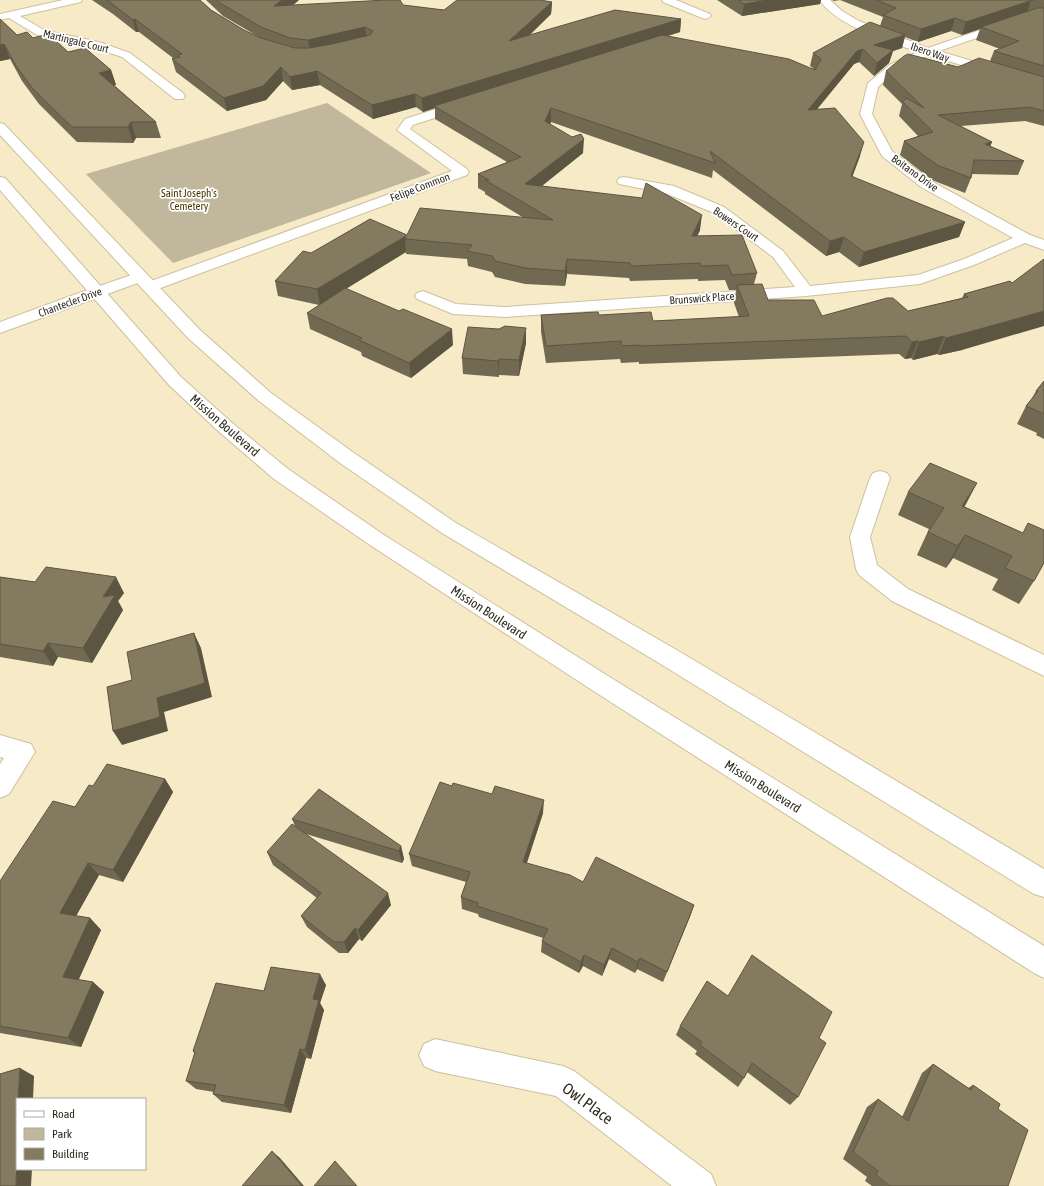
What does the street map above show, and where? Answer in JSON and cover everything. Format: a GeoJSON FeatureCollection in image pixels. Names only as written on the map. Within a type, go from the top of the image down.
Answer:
{"type":"FeatureCollection","features":[{"type":"Feature","properties":{"kind":"street"},"geometry":{"type":"LineString","coordinates":[[5,17],[77,0]]}},
{"type":"Feature","properties":{"kind":"street"},"geometry":{"type":"LineString","coordinates":[[667,0],[706,16]]}},
{"type":"Feature","properties":{"kind":"street","name":"Ibero Way"},"geometry":{"type":"LineString","coordinates":[[824,0],[830,7],[851,22],[927,52],[1044,87]]}},
{"type":"Feature","properties":{"kind":"street","name":"Boitano Drive"},"geometry":{"type":"LineString","coordinates":[[1044,16],[1031,16],[927,52],[895,66],[872,86],[866,114],[887,153],[926,184],[1024,238],[1044,245]]}},
{"type":"Feature","properties":{"kind":"street","name":"Martingale Court"},"geometry":{"type":"LineString","coordinates":[[5,17],[41,33],[95,44],[126,55],[179,96]]}},
{"type":"Feature","properties":{"kind":"street","name":"Felipe Common"},"geometry":{"type":"LineString","coordinates":[[145,282],[462,172],[404,130],[410,122],[473,102]]}},
{"type":"Feature","properties":{"kind":"street"},"geometry":{"type":"LineString","coordinates":[[0,127],[194,334],[265,397],[347,458],[449,528],[667,656],[1044,884]]}},
{"type":"Feature","properties":{"kind":"street","name":"Mission Boulevard"},"geometry":{"type":"LineString","coordinates":[[0,181],[176,381],[224,426],[281,474],[383,544],[593,679],[1044,963]]}},
{"type":"Feature","properties":{"kind":"street","name":"Bowers Court"},"geometry":{"type":"LineString","coordinates":[[624,181],[669,188],[719,210],[778,254],[806,291]]}},
{"type":"Feature","properties":{"kind":"street","name":"Brunswick Place"},"geometry":{"type":"LineString","coordinates":[[423,296],[453,309],[505,312],[806,291],[920,279],[969,262],[1024,238]]}},
{"type":"Feature","properties":{"kind":"street","name":"Chantecler Drive"},"geometry":{"type":"LineString","coordinates":[[0,328],[98,291],[145,282]]}},
{"type":"Feature","properties":{"kind":"street"},"geometry":{"type":"LineString","coordinates":[[880,478],[860,537],[867,569],[900,594],[1044,666]]}},
{"type":"Feature","properties":{"kind":"street"},"geometry":{"type":"LineString","coordinates":[[0,746],[22,752],[0,786]]}},
{"type":"Feature","properties":{"kind":"street","name":"Owl Place"},"geometry":{"type":"LineString","coordinates":[[435,1055],[564,1082],[699,1186]]}},
{"type":"Feature","properties":{"kind":"green space","name":"Saint Joseph's Cemetery"},"geometry":{"type":"Polygon","coordinates":[[[327,103],[431,173],[173,263],[86,174],[327,103]]]}},
{"type":"Feature","properties":{"kind":"building"},"geometry":{"type":"Polygon","coordinates":[[[107,0],[200,0],[211,10],[244,30],[261,38],[295,48],[309,48],[332,44],[370,35],[373,31],[365,27],[308,40],[290,38],[261,27],[217,0],[282,0],[274,6],[400,0],[403,5],[444,10],[457,0],[540,0],[552,2],[509,41],[615,10],[681,19],[422,98],[415,94],[372,105],[317,71],[290,77],[281,67],[263,86],[224,98],[172,59],[180,57],[178,55],[182,54],[107,0]]]}},
{"type":"Feature","properties":{"kind":"building"},"geometry":{"type":"Polygon","coordinates":[[[738,0],[768,0],[744,4],[738,0]]]}},
{"type":"Feature","properties":{"kind":"building"},"geometry":{"type":"Polygon","coordinates":[[[876,0],[1033,0],[966,22],[955,18],[921,29],[883,15],[896,8],[876,0]]]}},
{"type":"Feature","properties":{"kind":"building"},"geometry":{"type":"Polygon","coordinates":[[[1037,8],[1044,8],[1044,66],[994,51],[1019,41],[981,27],[1037,8]]]}},
{"type":"Feature","properties":{"kind":"building"},"geometry":{"type":"Polygon","coordinates":[[[0,19],[17,35],[27,32],[33,38],[44,35],[49,39],[53,38],[68,52],[85,48],[111,70],[99,73],[156,122],[131,122],[128,127],[72,127],[33,89],[16,66],[4,44],[0,45],[0,19]]]}},
{"type":"Feature","properties":{"kind":"building"},"geometry":{"type":"Polygon","coordinates":[[[870,22],[905,35],[874,45],[893,50],[877,63],[863,49],[857,51],[808,110],[835,108],[864,142],[851,176],[965,222],[864,252],[844,237],[830,241],[710,151],[715,163],[551,108],[545,121],[572,137],[581,134],[584,139],[525,184],[642,198],[646,183],[702,215],[692,236],[742,235],[757,273],[732,275],[728,265],[701,266],[700,263],[631,266],[630,263],[567,259],[565,271],[525,268],[495,261],[492,256],[467,251],[472,245],[405,239],[406,236],[317,289],[275,281],[303,251],[311,253],[370,219],[407,235],[420,208],[553,220],[485,180],[489,180],[478,174],[521,157],[434,106],[662,35],[789,59],[815,70],[821,59],[813,53],[870,22]]]}},
{"type":"Feature","properties":{"kind":"building"},"geometry":{"type":"Polygon","coordinates":[[[908,54],[958,67],[979,58],[1044,77],[1044,111],[1030,107],[938,115],[992,142],[985,144],[1024,161],[974,160],[971,178],[937,165],[904,141],[933,132],[903,102],[906,98],[924,108],[886,71],[908,54]]]}},
{"type":"Feature","properties":{"kind":"building"},"geometry":{"type":"Polygon","coordinates":[[[1044,259],[1044,311],[946,338],[944,336],[919,342],[912,342],[906,336],[641,346],[622,346],[621,341],[546,346],[541,315],[598,312],[599,315],[651,312],[653,321],[749,316],[737,285],[762,284],[768,300],[814,300],[822,316],[887,298],[893,298],[908,311],[968,297],[964,294],[1010,281],[1012,283],[1044,259]]]}},
{"type":"Feature","properties":{"kind":"building"},"geometry":{"type":"Polygon","coordinates":[[[345,288],[399,311],[403,309],[452,329],[409,363],[359,340],[362,338],[307,313],[345,288]]]}},
{"type":"Feature","properties":{"kind":"building"},"geometry":{"type":"Polygon","coordinates":[[[505,326],[526,328],[519,360],[499,359],[498,361],[462,358],[468,327],[499,329],[505,326]]]}},
{"type":"Feature","properties":{"kind":"building"},"geometry":{"type":"Polygon","coordinates":[[[1044,381],[1044,414],[1026,406],[1044,381]]]}},
{"type":"Feature","properties":{"kind":"building"},"geometry":{"type":"Polygon","coordinates":[[[930,463],[977,483],[962,506],[1023,533],[1028,523],[1044,530],[1044,563],[1034,581],[1005,568],[1012,556],[965,535],[958,546],[928,532],[944,508],[908,492],[930,463]]]}},
{"type":"Feature","properties":{"kind":"building"},"geometry":{"type":"Polygon","coordinates":[[[46,567],[116,577],[103,597],[115,595],[83,648],[48,643],[43,651],[0,644],[0,577],[35,582],[46,567]]]}},
{"type":"Feature","properties":{"kind":"building"},"geometry":{"type":"Polygon","coordinates":[[[194,633],[205,683],[157,698],[160,717],[113,731],[107,687],[132,680],[127,652],[194,633]]]}},
{"type":"Feature","properties":{"kind":"building"},"geometry":{"type":"Polygon","coordinates":[[[107,764],[165,779],[113,870],[88,863],[60,913],[90,918],[63,977],[93,982],[68,1038],[0,1026],[0,881],[53,801],[75,807],[89,785],[93,786],[107,764]]]}},
{"type":"Feature","properties":{"kind":"building"},"geometry":{"type":"Polygon","coordinates":[[[440,782],[452,786],[453,783],[492,794],[495,786],[544,800],[523,862],[570,875],[583,882],[596,857],[694,905],[667,972],[640,958],[638,962],[612,948],[604,965],[584,955],[581,962],[542,941],[548,929],[477,906],[478,903],[461,897],[470,872],[409,854],[440,782]]]}},
{"type":"Feature","properties":{"kind":"building"},"geometry":{"type":"Polygon","coordinates":[[[319,789],[401,846],[399,851],[292,819],[319,789]]]}},
{"type":"Feature","properties":{"kind":"building"},"geometry":{"type":"Polygon","coordinates":[[[292,824],[388,893],[358,930],[355,928],[344,942],[334,942],[301,916],[321,893],[267,852],[292,824]]]}},
{"type":"Feature","properties":{"kind":"building"},"geometry":{"type":"Polygon","coordinates":[[[752,955],[832,1012],[819,1038],[826,1043],[798,1097],[752,1063],[744,1078],[700,1045],[702,1042],[680,1026],[707,981],[728,996],[752,955]]]}},
{"type":"Feature","properties":{"kind":"building"},"geometry":{"type":"Polygon","coordinates":[[[271,967],[320,974],[313,999],[319,1000],[305,1050],[300,1049],[284,1105],[213,1094],[216,1085],[186,1081],[195,1052],[193,1051],[216,983],[264,991],[271,967]]]}},
{"type":"Feature","properties":{"kind":"building"},"geometry":{"type":"Polygon","coordinates":[[[933,1064],[971,1090],[973,1085],[1000,1104],[998,1109],[1028,1130],[1008,1186],[890,1186],[876,1175],[878,1171],[853,1152],[878,1099],[908,1121],[933,1064]]]}},
{"type":"Feature","properties":{"kind":"building"},"geometry":{"type":"Polygon","coordinates":[[[20,1068],[18,1098],[16,1098],[16,1186],[0,1186],[0,1074],[20,1068]]]}},
{"type":"Feature","properties":{"kind":"building"},"geometry":{"type":"Polygon","coordinates":[[[272,1151],[302,1186],[242,1186],[272,1151]]]}},
{"type":"Feature","properties":{"kind":"building"},"geometry":{"type":"Polygon","coordinates":[[[335,1161],[357,1186],[314,1186],[335,1161]]]}}]}
